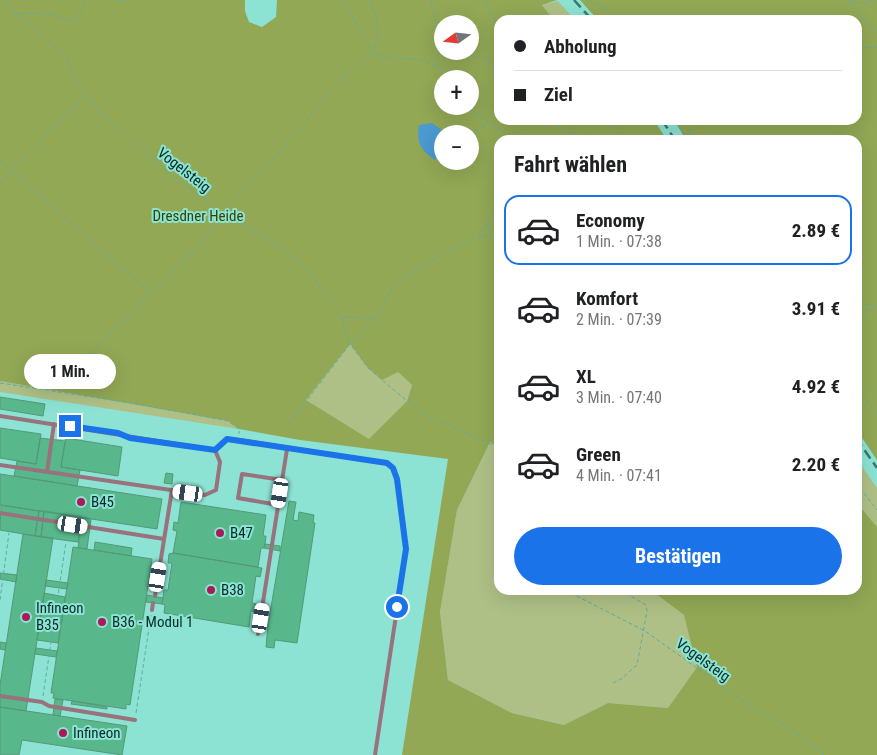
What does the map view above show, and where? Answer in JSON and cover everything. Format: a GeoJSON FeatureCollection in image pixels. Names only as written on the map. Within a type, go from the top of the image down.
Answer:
{"type":"FeatureCollection","features":[{"type":"Feature","properties":{"kind":"lane"},"geometry":{"type":"LineString","coordinates":[[0,416],[215,450]]}},
{"type":"Feature","properties":{"kind":"lane"},"geometry":{"type":"LineString","coordinates":[[46,472],[54,424]]}},
{"type":"Feature","properties":{"kind":"lane"},"geometry":{"type":"LineString","coordinates":[[215,450],[227,439],[239,440],[287,449],[387,463],[393,468],[397,479],[406,549],[375,755]]}},
{"type":"Feature","properties":{"kind":"lane"},"geometry":{"type":"LineString","coordinates":[[258,634],[287,449]]}},
{"type":"Feature","properties":{"kind":"lane"},"geometry":{"type":"LineString","coordinates":[[0,465],[205,495],[216,490],[220,462],[215,450]]}},
{"type":"Feature","properties":{"kind":"lane"},"geometry":{"type":"LineString","coordinates":[[278,505],[238,498],[242,474],[282,480]]}},
{"type":"Feature","properties":{"kind":"lane"},"geometry":{"type":"LineString","coordinates":[[155,596],[172,490]]}},
{"type":"Feature","properties":{"kind":"lane"},"geometry":{"type":"LineString","coordinates":[[0,513],[164,538]]}},
{"type":"Feature","properties":{"kind":"lane"},"geometry":{"type":"LineString","coordinates":[[152,610],[153,604]]}},
{"type":"Feature","properties":{"kind":"lane"},"geometry":{"type":"LineString","coordinates":[[0,696],[135,720]]}},
{"type":"Feature","properties":{"kind":"path","name":"Vogelsteig"},"geometry":{"type":"LineString","coordinates":[[6,0],[15,13],[65,55],[85,94],[97,110],[224,214],[282,248],[309,271],[341,317],[350,344],[368,368],[407,401],[427,415],[494,446]]}},
{"type":"Feature","properties":{"kind":"path"},"geometry":{"type":"LineString","coordinates":[[15,13],[51,14],[76,22],[86,0]]}},
{"type":"Feature","properties":{"kind":"path"},"geometry":{"type":"LineString","coordinates":[[116,0],[124,2],[125,0]]}},
{"type":"Feature","properties":{"kind":"path"},"geometry":{"type":"LineString","coordinates":[[342,0],[369,42],[372,52],[384,58],[409,58],[436,66],[439,70]]}},
{"type":"Feature","properties":{"kind":"path"},"geometry":{"type":"LineString","coordinates":[[54,392],[204,240],[235,199],[277,155],[336,85],[372,52],[379,30],[370,0]]}},
{"type":"Feature","properties":{"kind":"path"},"geometry":{"type":"LineString","coordinates":[[431,0],[434,15]]}},
{"type":"Feature","properties":{"kind":"path"},"geometry":{"type":"LineString","coordinates":[[485,0],[494,19]]}},
{"type":"Feature","properties":{"kind":"path"},"geometry":{"type":"LineString","coordinates":[[589,0],[615,15]]}},
{"type":"Feature","properties":{"kind":"path"},"geometry":{"type":"LineString","coordinates":[[849,1],[865,4],[876,0]]}},
{"type":"Feature","properties":{"kind":"path"},"geometry":{"type":"LineString","coordinates":[[849,1],[861,15]]}},
{"type":"Feature","properties":{"kind":"path"},"geometry":{"type":"LineString","coordinates":[[862,16],[877,34]]}},
{"type":"Feature","properties":{"kind":"path"},"geometry":{"type":"LineString","coordinates":[[862,48],[877,47]]}},
{"type":"Feature","properties":{"kind":"path"},"geometry":{"type":"LineString","coordinates":[[479,57],[487,60],[494,69]]}},
{"type":"Feature","properties":{"kind":"path"},"geometry":{"type":"LineString","coordinates":[[436,66],[437,60]]}},
{"type":"Feature","properties":{"kind":"path"},"geometry":{"type":"LineString","coordinates":[[0,184],[85,94]]}},
{"type":"Feature","properties":{"kind":"path"},"geometry":{"type":"LineString","coordinates":[[478,115],[508,135]]}},
{"type":"Feature","properties":{"kind":"path"},"geometry":{"type":"LineString","coordinates":[[479,128],[488,122]]}},
{"type":"Feature","properties":{"kind":"path"},"geometry":{"type":"LineString","coordinates":[[556,125],[577,135]]}},
{"type":"Feature","properties":{"kind":"path"},"geometry":{"type":"LineString","coordinates":[[688,135],[693,125]]}},
{"type":"Feature","properties":{"kind":"path"},"geometry":{"type":"LineString","coordinates":[[0,161],[152,294]]}},
{"type":"Feature","properties":{"kind":"path"},"geometry":{"type":"LineString","coordinates":[[288,425],[350,344],[376,318],[396,282],[452,248],[480,235],[494,214]]}},
{"type":"Feature","properties":{"kind":"path"},"geometry":{"type":"LineString","coordinates":[[488,225],[491,237]]}},
{"type":"Feature","properties":{"kind":"path"},"geometry":{"type":"LineString","coordinates":[[480,235],[494,238]]}},
{"type":"Feature","properties":{"kind":"path"},"geometry":{"type":"LineString","coordinates":[[862,304],[864,305],[876,303]]}},
{"type":"Feature","properties":{"kind":"path"},"geometry":{"type":"LineString","coordinates":[[862,319],[876,303]]}},
{"type":"Feature","properties":{"kind":"path"},"geometry":{"type":"LineString","coordinates":[[341,317],[376,318]]}},
{"type":"Feature","properties":{"kind":"path"},"geometry":{"type":"LineString","coordinates":[[0,384],[228,421],[239,429],[239,440]]}},
{"type":"Feature","properties":{"kind":"path"},"geometry":{"type":"LineString","coordinates":[[862,392],[877,416]]}},
{"type":"Feature","properties":{"kind":"path"},"geometry":{"type":"LineString","coordinates":[[862,491],[877,510]]}},
{"type":"Feature","properties":{"kind":"path"},"geometry":{"type":"LineString","coordinates":[[0,600],[9,533]]}},
{"type":"Feature","properties":{"kind":"path"},"geometry":{"type":"LineString","coordinates":[[42,702],[66,542]]}},
{"type":"Feature","properties":{"kind":"path","name":"Vogelsteig"},"geometry":{"type":"LineString","coordinates":[[575,595],[645,631],[743,701],[792,730],[824,755]]}},
{"type":"Feature","properties":{"kind":"path"},"geometry":{"type":"LineString","coordinates":[[613,683],[621,679],[637,665],[645,631],[646,605],[629,595]]}},
{"type":"Feature","properties":{"kind":"path"},"geometry":{"type":"LineString","coordinates":[[135,720],[152,610]]}},
{"type":"Feature","properties":{"kind":"green space","name":"Dresdner Heide"},"geometry":{"type":"Polygon","coordinates":[[[0,0],[245,0],[245,11],[249,22],[262,27],[276,17],[277,0],[557,0],[542,5],[550,15],[494,15],[494,125],[657,125],[664,135],[494,135],[494,445],[490,442],[457,510],[440,612],[448,680],[512,713],[564,725],[608,703],[668,708],[697,667],[684,615],[658,595],[862,595],[862,509],[877,527],[877,755],[402,755],[448,459],[300,440],[239,429],[228,421],[0,381],[0,0]],[[350,344],[306,400],[369,439],[407,401],[412,385],[398,372],[382,380],[368,368],[350,344]]]}},
{"type":"Feature","properties":{"kind":"green space"},"geometry":{"type":"Polygon","coordinates":[[[580,0],[877,0],[877,460],[862,438],[862,135],[683,135],[677,125],[862,125],[862,15],[594,15],[580,0]]]}},
{"type":"Feature","properties":{"kind":"green space"},"geometry":{"type":"Polygon","coordinates":[[[558,1],[571,15],[550,15],[542,5],[558,1]]]}},
{"type":"Feature","properties":{"kind":"green space"},"geometry":{"type":"Polygon","coordinates":[[[350,344],[368,368],[398,372],[412,385],[407,401],[369,440],[306,400],[350,344]]]}},
{"type":"Feature","properties":{"kind":"green space"},"geometry":{"type":"Polygon","coordinates":[[[0,381],[228,421],[239,429],[0,392],[0,381]]]}},
{"type":"Feature","properties":{"kind":"green space"},"geometry":{"type":"Polygon","coordinates":[[[490,442],[494,445],[494,595],[658,595],[685,615],[697,667],[668,708],[608,703],[565,725],[512,713],[448,680],[440,612],[457,510],[490,442]]]}},
{"type":"Feature","properties":{"kind":"green space"},"geometry":{"type":"Polygon","coordinates":[[[862,467],[877,488],[877,527],[862,509],[862,467]]]}},
{"type":"Feature","properties":{"kind":"water"},"geometry":{"type":"Polygon","coordinates":[[[432,123],[435,125],[434,159],[421,146],[418,136],[419,125],[432,123]]]}},
{"type":"Feature","properties":{"kind":"building"},"geometry":{"type":"Polygon","coordinates":[[[0,397],[45,404],[43,416],[0,409],[0,397]]]}},
{"type":"Feature","properties":{"kind":"building"},"geometry":{"type":"Polygon","coordinates":[[[0,428],[41,434],[36,464],[0,458],[0,428]]]}},
{"type":"Feature","properties":{"kind":"building"},"geometry":{"type":"Polygon","coordinates":[[[40,438],[65,441],[61,467],[80,470],[77,486],[14,476],[17,461],[36,464],[40,438]]]}},
{"type":"Feature","properties":{"kind":"building"},"geometry":{"type":"Polygon","coordinates":[[[66,438],[122,447],[118,476],[61,467],[66,438]]]}},
{"type":"Feature","properties":{"kind":"building"},"geometry":{"type":"Polygon","coordinates":[[[166,473],[173,474],[172,484],[164,483],[166,473]]]}},
{"type":"Feature","properties":{"kind":"building","name":"B45"},"geometry":{"type":"Polygon","coordinates":[[[0,474],[162,499],[157,529],[0,505],[0,474]]]}},
{"type":"Feature","properties":{"kind":"building"},"geometry":{"type":"Polygon","coordinates":[[[289,501],[296,502],[293,520],[298,521],[299,512],[314,515],[313,523],[315,523],[297,643],[275,640],[274,648],[266,647],[268,625],[289,501]]]}},
{"type":"Feature","properties":{"kind":"building","name":"B47"},"geometry":{"type":"Polygon","coordinates":[[[181,502],[266,515],[263,536],[266,536],[265,544],[264,548],[261,548],[258,567],[173,553],[177,531],[173,530],[174,522],[178,523],[181,502]]]}},
{"type":"Feature","properties":{"kind":"building"},"geometry":{"type":"Polygon","coordinates":[[[1,505],[39,511],[35,536],[0,530],[1,505]]]}},
{"type":"Feature","properties":{"kind":"building"},"geometry":{"type":"Polygon","coordinates":[[[39,511],[44,511],[41,537],[35,536],[39,511]]]}},
{"type":"Feature","properties":{"kind":"building"},"geometry":{"type":"Polygon","coordinates":[[[44,511],[82,517],[78,542],[41,537],[44,511]]]}},
{"type":"Feature","properties":{"kind":"building"},"geometry":{"type":"Polygon","coordinates":[[[82,517],[91,519],[87,549],[78,548],[82,517]]]}},
{"type":"Feature","properties":{"kind":"building","name":"Infineon B35"},"geometry":{"type":"Polygon","coordinates":[[[23,534],[53,538],[26,711],[0,707],[0,685],[23,534]]]}},
{"type":"Feature","properties":{"kind":"building"},"geometry":{"type":"Polygon","coordinates":[[[95,542],[132,548],[131,556],[94,550],[95,542]]]}},
{"type":"Feature","properties":{"kind":"building"},"geometry":{"type":"Polygon","coordinates":[[[265,544],[280,546],[280,551],[264,548],[265,544]]]}},
{"type":"Feature","properties":{"kind":"building","name":"B36 - Modul 1"},"geometry":{"type":"Polygon","coordinates":[[[73,547],[152,559],[130,705],[126,704],[126,709],[53,698],[54,693],[51,693],[73,547]]]}},
{"type":"Feature","properties":{"kind":"building","name":"B38"},"geometry":{"type":"Polygon","coordinates":[[[173,553],[262,568],[260,577],[256,576],[252,603],[256,604],[255,612],[251,611],[249,627],[164,613],[165,605],[162,604],[164,590],[168,590],[172,563],[168,563],[169,554],[173,553]]]}},
{"type":"Feature","properties":{"kind":"building"},"geometry":{"type":"Polygon","coordinates":[[[0,573],[17,575],[16,582],[0,579],[0,573]]]}},
{"type":"Feature","properties":{"kind":"building"},"geometry":{"type":"Polygon","coordinates":[[[46,580],[68,583],[67,589],[45,586],[46,580]]]}},
{"type":"Feature","properties":{"kind":"building"},"geometry":{"type":"Polygon","coordinates":[[[44,593],[65,597],[58,643],[37,640],[44,593]]]}},
{"type":"Feature","properties":{"kind":"building"},"geometry":{"type":"Polygon","coordinates":[[[147,595],[163,598],[162,604],[146,602],[147,595]]]}},
{"type":"Feature","properties":{"kind":"building"},"geometry":{"type":"Polygon","coordinates":[[[0,642],[6,643],[5,650],[0,649],[0,642]]]}},
{"type":"Feature","properties":{"kind":"building"},"geometry":{"type":"Polygon","coordinates":[[[36,648],[57,651],[56,657],[35,654],[36,648]]]}},
{"type":"Feature","properties":{"kind":"building"},"geometry":{"type":"Polygon","coordinates":[[[55,699],[63,700],[60,716],[53,715],[55,699]]]}},
{"type":"Feature","properties":{"kind":"building"},"geometry":{"type":"Polygon","coordinates":[[[72,701],[107,707],[107,709],[71,704],[72,701]]]}},
{"type":"Feature","properties":{"kind":"building","name":"Infineon"},"geometry":{"type":"Polygon","coordinates":[[[0,707],[127,726],[122,755],[22,740],[19,755],[0,755],[0,707]]]}},
{"type":"Feature","properties":{"kind":"railway"},"geometry":{"type":"LineString","coordinates":[[574,0],[588,15]]}},
{"type":"Feature","properties":{"kind":"railway"},"geometry":{"type":"LineString","coordinates":[[665,125],[672,135]]}},
{"type":"Feature","properties":{"kind":"railway"},"geometry":{"type":"LineString","coordinates":[[862,447],[877,468]]}},
{"type":"Feature","properties":{"kind":"place","name":"B45"},"geometry":{"type":"Point","coordinates":[81,502]}},
{"type":"Feature","properties":{"kind":"place","name":"B47"},"geometry":{"type":"Point","coordinates":[220,533]}},
{"type":"Feature","properties":{"kind":"place","name":"B38"},"geometry":{"type":"Point","coordinates":[211,590]}},
{"type":"Feature","properties":{"kind":"place","name":"Infineon B35"},"geometry":{"type":"Point","coordinates":[26,617]}},
{"type":"Feature","properties":{"kind":"place","name":"B36 - Modul 1"},"geometry":{"type":"Point","coordinates":[102,622]}},
{"type":"Feature","properties":{"kind":"place","name":"Infineon"},"geometry":{"type":"Point","coordinates":[63,733]}},
{"type":"Feature","properties":{"kind":"route"},"geometry":{"type":"LineString","coordinates":[[70,426],[118,433],[130,438],[215,450],[227,439],[387,463],[393,468],[397,479],[406,549],[397,607]]}}]}
